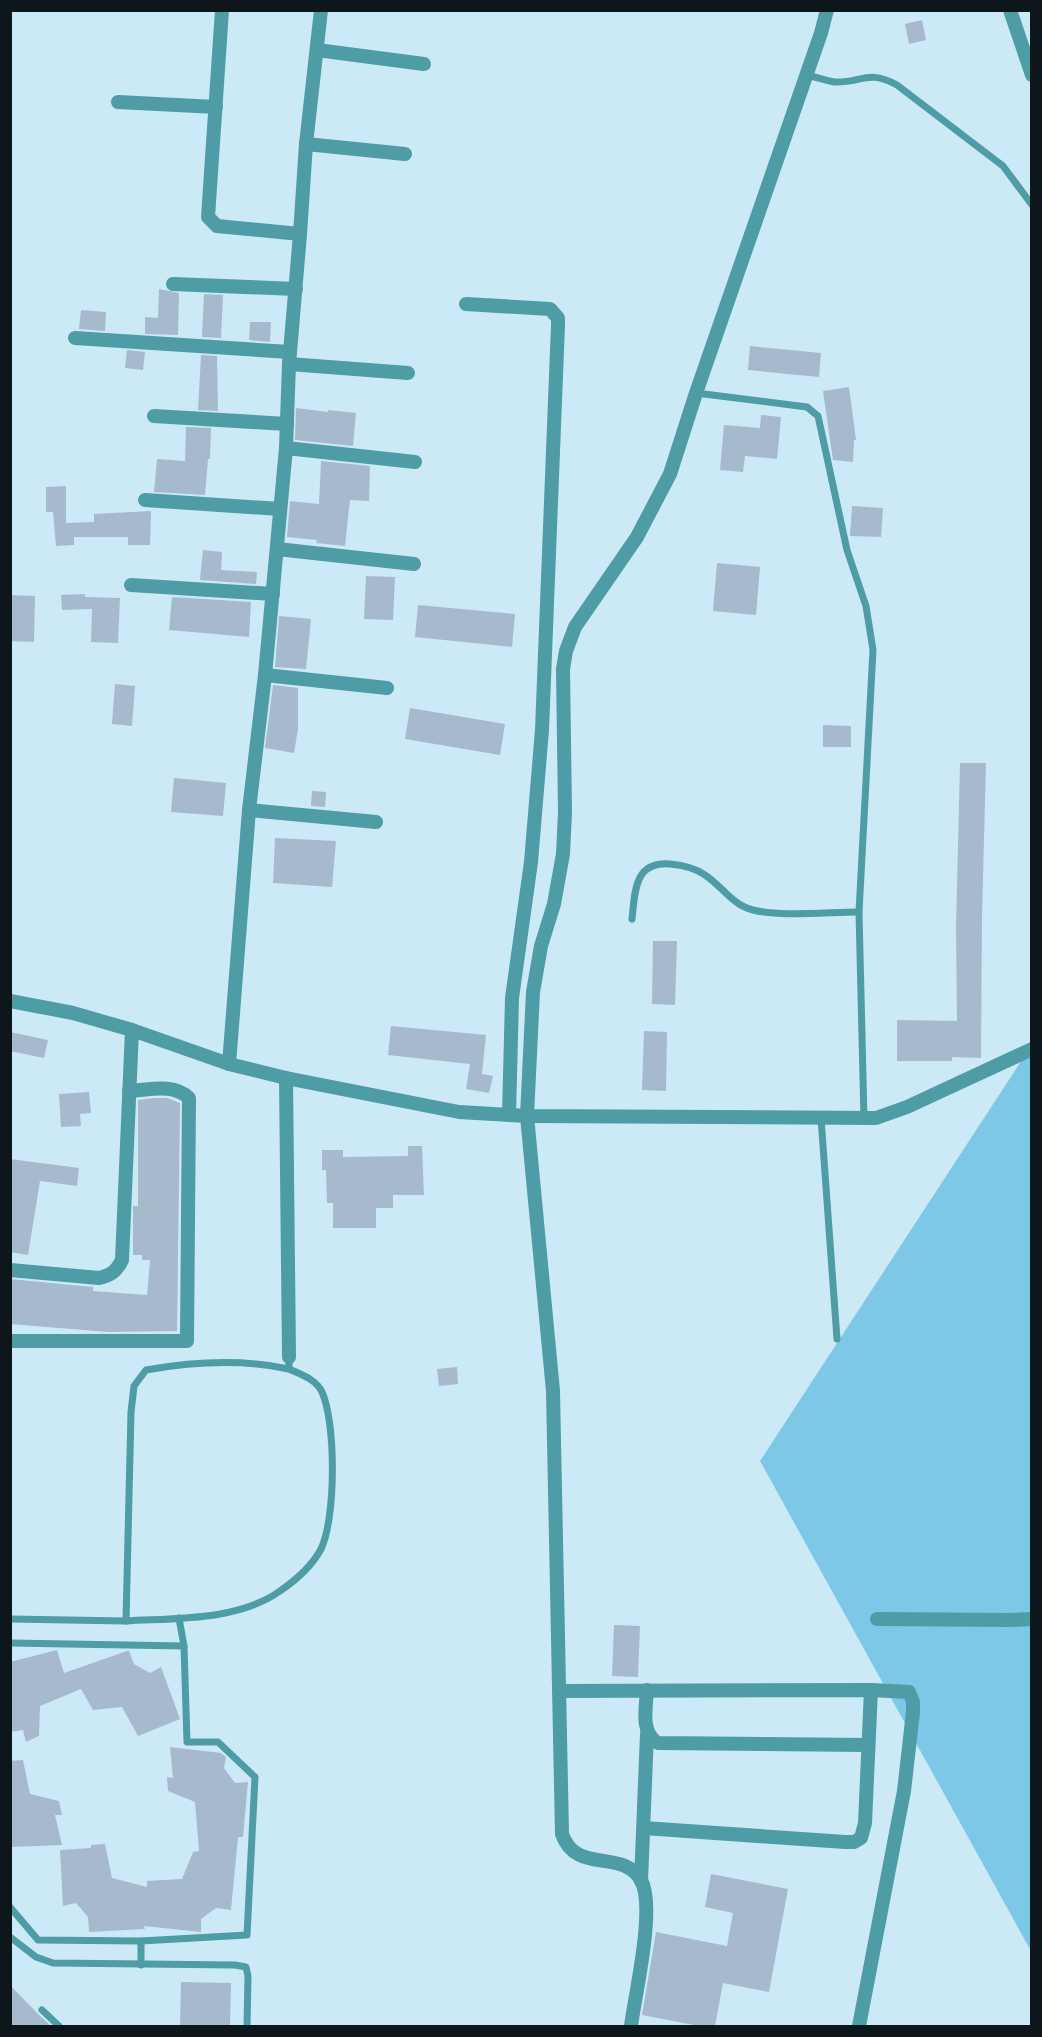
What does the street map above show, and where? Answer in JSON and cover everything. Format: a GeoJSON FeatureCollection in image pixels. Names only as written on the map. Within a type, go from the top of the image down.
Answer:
{"type":"FeatureCollection","features":[{"type":"Feature","properties":{"kind":"street"},"geometry":{"type":"LineString","coordinates":[[222,10],[208,217],[217,226],[300,234]]}},
{"type":"Feature","properties":{"kind":"street"},"geometry":{"type":"LineString","coordinates":[[229,1064],[249,810],[277,549],[306,144],[321,10]]}},
{"type":"Feature","properties":{"kind":"street"},"geometry":{"type":"LineString","coordinates":[[631,2026],[646,1914],[646,1893],[635,1872],[627,1865],[582,1857],[573,1851],[564,1840],[562,1822],[553,1391],[527,1116],[532,992],[541,946],[554,904],[563,854],[566,812],[562,691],[566,651],[575,627],[637,537],[670,474],[807,75],[827,10]]}},
{"type":"Feature","properties":{"kind":"street"},"geometry":{"type":"LineString","coordinates":[[1010,10],[1032,75]]}},
{"type":"Feature","properties":{"kind":"street"},"geometry":{"type":"LineString","coordinates":[[317,50],[424,63]]}},
{"type":"Feature","properties":{"kind":"street"},"geometry":{"type":"LineString","coordinates":[[118,102],[216,107]]}},
{"type":"Feature","properties":{"kind":"street"},"geometry":{"type":"LineString","coordinates":[[306,144],[405,154]]}},
{"type":"Feature","properties":{"kind":"street"},"geometry":{"type":"LineString","coordinates":[[172,284],[296,289]]}},
{"type":"Feature","properties":{"kind":"street"},"geometry":{"type":"LineString","coordinates":[[466,304],[550,309],[558,318],[542,730],[531,862],[512,998],[509,1115]]}},
{"type":"Feature","properties":{"kind":"street"},"geometry":{"type":"LineString","coordinates":[[75,338],[290,358],[408,373]]}},
{"type":"Feature","properties":{"kind":"street"},"geometry":{"type":"LineString","coordinates":[[154,416],[286,424]]}},
{"type":"Feature","properties":{"kind":"street"},"geometry":{"type":"LineString","coordinates":[[285,448],[415,462]]}},
{"type":"Feature","properties":{"kind":"street"},"geometry":{"type":"LineString","coordinates":[[145,500],[280,509]]}},
{"type":"Feature","properties":{"kind":"street"},"geometry":{"type":"LineString","coordinates":[[277,549],[414,564]]}},
{"type":"Feature","properties":{"kind":"street"},"geometry":{"type":"LineString","coordinates":[[131,585],[273,594]]}},
{"type":"Feature","properties":{"kind":"street"},"geometry":{"type":"LineString","coordinates":[[265,675],[387,688]]}},
{"type":"Feature","properties":{"kind":"street"},"geometry":{"type":"LineString","coordinates":[[249,810],[376,822]]}},
{"type":"Feature","properties":{"kind":"street"},"geometry":{"type":"LineString","coordinates":[[10,1001],[73,1013],[132,1030],[229,1064],[286,1078],[459,1112],[527,1116],[876,1118],[907,1107],[1032,1048]]}},
{"type":"Feature","properties":{"kind":"street"},"geometry":{"type":"LineString","coordinates":[[10,1270],[99,1278],[117,1270],[122,1260],[132,1030]]}},
{"type":"Feature","properties":{"kind":"street"},"geometry":{"type":"LineString","coordinates":[[286,1078],[289,1363]]}},
{"type":"Feature","properties":{"kind":"street"},"geometry":{"type":"LineString","coordinates":[[10,1341],[187,1341],[189,1098],[173,1088],[129,1091]]}},
{"type":"Feature","properties":{"kind":"street"},"geometry":{"type":"LineString","coordinates":[[877,1619],[1032,1619]]}},
{"type":"Feature","properties":{"kind":"street"},"geometry":{"type":"LineString","coordinates":[[641,1881],[647,1690]]}},
{"type":"Feature","properties":{"kind":"street"},"geometry":{"type":"LineString","coordinates":[[559,1691],[871,1690],[909,1692],[913,1702],[913,1712],[904,1791],[859,2026]]}},
{"type":"Feature","properties":{"kind":"street"},"geometry":{"type":"LineString","coordinates":[[644,1828],[854,1842],[861,1838],[865,1822],[871,1690]]}},
{"type":"Feature","properties":{"kind":"street"},"geometry":{"type":"LineString","coordinates":[[647,1734],[658,1743],[669,1744],[868,1745]]}},
{"type":"Feature","properties":{"kind":"lane"},"geometry":{"type":"LineString","coordinates":[[807,75],[833,82],[879,77],[897,85],[1003,166],[1032,205]]}},
{"type":"Feature","properties":{"kind":"lane"},"geometry":{"type":"LineString","coordinates":[[696,393],[807,407],[818,416],[847,550],[866,606],[873,650],[859,912],[864,1119]]}},
{"type":"Feature","properties":{"kind":"lane"},"geometry":{"type":"LineString","coordinates":[[632,919],[635,888],[640,876],[646,869],[664,864],[695,869],[706,875],[744,907],[754,910],[859,912]]}},
{"type":"Feature","properties":{"kind":"lane"},"geometry":{"type":"LineString","coordinates":[[821,1118],[837,1339]]}},
{"type":"Feature","properties":{"kind":"lane"},"geometry":{"type":"LineString","coordinates":[[10,1619],[126,1621],[214,1616],[257,1604],[280,1592],[309,1566],[320,1550],[327,1532],[332,1490],[327,1410],[321,1390],[310,1378],[289,1363],[242,1362],[164,1367],[146,1370],[134,1386],[131,1412],[126,1621]]}},
{"type":"Feature","properties":{"kind":"lane"},"geometry":{"type":"LineString","coordinates":[[10,1906],[38,1940],[141,1941],[247,1935],[255,1777],[218,1742],[187,1742],[184,1646],[179,1618]]}},
{"type":"Feature","properties":{"kind":"lane"},"geometry":{"type":"LineString","coordinates":[[10,1643],[184,1646]]}},
{"type":"Feature","properties":{"kind":"lane"},"geometry":{"type":"LineString","coordinates":[[10,1937],[36,1957],[53,1963],[246,1967],[248,1976],[246,2026]]}},
{"type":"Feature","properties":{"kind":"lane"},"geometry":{"type":"LineString","coordinates":[[141,1941],[141,1965]]}},
{"type":"Feature","properties":{"kind":"lane"},"geometry":{"type":"LineString","coordinates":[[42,2010],[59,2026]]}},
{"type":"Feature","properties":{"kind":"shaded area"},"geometry":{"type":"Polygon","coordinates":[[[1031,1046],[1031,1951],[760,1461],[1031,1046]]]}},
{"type":"Feature","properties":{"kind":"building"},"geometry":{"type":"Polygon","coordinates":[[[922,20],[926,40],[909,44],[905,24],[922,20]]]}},
{"type":"Feature","properties":{"kind":"building"},"geometry":{"type":"Polygon","coordinates":[[[159,289],[179,293],[178,335],[145,334],[145,317],[158,318],[159,289]]]}},
{"type":"Feature","properties":{"kind":"building"},"geometry":{"type":"Polygon","coordinates":[[[204,294],[223,295],[221,338],[202,337],[204,294]]]}},
{"type":"Feature","properties":{"kind":"building"},"geometry":{"type":"Polygon","coordinates":[[[81,310],[106,312],[105,331],[79,329],[81,310]]]}},
{"type":"Feature","properties":{"kind":"building"},"geometry":{"type":"Polygon","coordinates":[[[250,322],[271,322],[270,342],[249,340],[250,322]]]}},
{"type":"Feature","properties":{"kind":"building"},"geometry":{"type":"Polygon","coordinates":[[[750,346],[821,353],[819,377],[748,370],[750,346]]]}},
{"type":"Feature","properties":{"kind":"building"},"geometry":{"type":"Polygon","coordinates":[[[127,350],[145,352],[143,370],[125,368],[127,350]]]}},
{"type":"Feature","properties":{"kind":"building"},"geometry":{"type":"Polygon","coordinates":[[[201,355],[217,356],[218,411],[198,410],[201,355]]]}},
{"type":"Feature","properties":{"kind":"building"},"geometry":{"type":"Polygon","coordinates":[[[849,387],[856,440],[854,440],[853,462],[833,460],[823,391],[849,387]]]}},
{"type":"Feature","properties":{"kind":"building"},"geometry":{"type":"Polygon","coordinates":[[[296,408],[356,413],[353,446],[295,440],[296,408]]]}},
{"type":"Feature","properties":{"kind":"building"},"geometry":{"type":"Polygon","coordinates":[[[761,415],[781,417],[777,459],[745,456],[743,472],[720,470],[724,425],[760,428],[761,415]]]}},
{"type":"Feature","properties":{"kind":"building"},"geometry":{"type":"Polygon","coordinates":[[[186,427],[211,428],[205,495],[154,492],[157,459],[185,461],[186,427]]]}},
{"type":"Feature","properties":{"kind":"building"},"geometry":{"type":"Polygon","coordinates":[[[321,461],[370,466],[369,501],[350,500],[345,546],[287,537],[290,501],[319,504],[321,461]]]}},
{"type":"Feature","properties":{"kind":"building"},"geometry":{"type":"Polygon","coordinates":[[[66,486],[66,523],[94,522],[94,514],[151,511],[150,545],[128,545],[128,537],[74,537],[74,545],[56,546],[53,512],[46,512],[46,487],[66,486]]]}},
{"type":"Feature","properties":{"kind":"building"},"geometry":{"type":"Polygon","coordinates":[[[852,506],[883,508],[881,537],[850,536],[852,506]]]}},
{"type":"Feature","properties":{"kind":"building"},"geometry":{"type":"Polygon","coordinates":[[[203,550],[222,552],[221,570],[257,572],[256,584],[200,580],[203,550]]]}},
{"type":"Feature","properties":{"kind":"building"},"geometry":{"type":"Polygon","coordinates":[[[717,563],[760,567],[756,615],[713,611],[717,563]]]}},
{"type":"Feature","properties":{"kind":"building"},"geometry":{"type":"Polygon","coordinates":[[[366,576],[395,577],[393,620],[364,619],[366,576]]]}},
{"type":"Feature","properties":{"kind":"building"},"geometry":{"type":"Polygon","coordinates":[[[85,594],[85,597],[120,598],[118,643],[91,642],[92,609],[62,610],[61,595],[85,594]]]}},
{"type":"Feature","properties":{"kind":"building"},"geometry":{"type":"Polygon","coordinates":[[[10,595],[35,596],[34,642],[10,641],[10,595]]]}},
{"type":"Feature","properties":{"kind":"building"},"geometry":{"type":"Polygon","coordinates":[[[172,597],[251,602],[249,637],[169,630],[172,597]]]}},
{"type":"Feature","properties":{"kind":"building"},"geometry":{"type":"Polygon","coordinates":[[[418,605],[515,614],[512,647],[415,637],[418,605]]]}},
{"type":"Feature","properties":{"kind":"building"},"geometry":{"type":"Polygon","coordinates":[[[279,616],[311,619],[306,669],[275,667],[279,616]]]}},
{"type":"Feature","properties":{"kind":"building"},"geometry":{"type":"Polygon","coordinates":[[[115,684],[135,686],[132,726],[112,724],[115,684]]]}},
{"type":"Feature","properties":{"kind":"building"},"geometry":{"type":"Polygon","coordinates":[[[273,685],[298,688],[298,729],[294,753],[265,748],[273,685]]]}},
{"type":"Feature","properties":{"kind":"building"},"geometry":{"type":"Polygon","coordinates":[[[410,708],[505,724],[500,755],[405,739],[410,708]]]}},
{"type":"Feature","properties":{"kind":"building"},"geometry":{"type":"Polygon","coordinates":[[[823,725],[851,726],[851,747],[823,747],[823,725]]]}},
{"type":"Feature","properties":{"kind":"building"},"geometry":{"type":"Polygon","coordinates":[[[960,763],[986,763],[981,1058],[952,1057],[952,1061],[897,1061],[897,1020],[957,1021],[956,927],[960,763]]]}},
{"type":"Feature","properties":{"kind":"building"},"geometry":{"type":"Polygon","coordinates":[[[174,778],[226,783],[223,816],[171,812],[174,778]]]}},
{"type":"Feature","properties":{"kind":"building"},"geometry":{"type":"Polygon","coordinates":[[[312,791],[326,792],[325,807],[311,806],[312,791]]]}},
{"type":"Feature","properties":{"kind":"building"},"geometry":{"type":"Polygon","coordinates":[[[275,838],[336,841],[332,887],[273,883],[275,838]]]}},
{"type":"Feature","properties":{"kind":"building"},"geometry":{"type":"Polygon","coordinates":[[[653,941],[677,941],[675,1005],[652,1004],[653,941]]]}},
{"type":"Feature","properties":{"kind":"building"},"geometry":{"type":"Polygon","coordinates":[[[391,1026],[486,1035],[482,1074],[493,1076],[489,1093],[466,1089],[470,1064],[388,1055],[391,1026]]]}},
{"type":"Feature","properties":{"kind":"building"},"geometry":{"type":"Polygon","coordinates":[[[644,1031],[667,1032],[666,1091],[642,1090],[644,1031]]]}},
{"type":"Feature","properties":{"kind":"building"},"geometry":{"type":"Polygon","coordinates":[[[10,1032],[48,1040],[44,1058],[10,1051],[10,1032]]]}},
{"type":"Feature","properties":{"kind":"building"},"geometry":{"type":"Polygon","coordinates":[[[89,1092],[91,1113],[80,1114],[81,1126],[61,1127],[59,1094],[89,1092]]]}},
{"type":"Feature","properties":{"kind":"building"},"geometry":{"type":"Polygon","coordinates":[[[167,1098],[180,1103],[177,1331],[109,1332],[10,1324],[10,1279],[93,1287],[93,1291],[147,1295],[150,1260],[142,1260],[142,1255],[133,1255],[133,1206],[138,1206],[138,1100],[167,1098]]]}},
{"type":"Feature","properties":{"kind":"building"},"geometry":{"type":"Polygon","coordinates":[[[408,1146],[422,1146],[424,1195],[393,1195],[393,1208],[376,1208],[376,1228],[333,1228],[333,1203],[327,1203],[326,1170],[322,1170],[322,1150],[343,1150],[343,1157],[408,1156],[408,1146]]]}},
{"type":"Feature","properties":{"kind":"building"},"geometry":{"type":"Polygon","coordinates":[[[10,1159],[79,1168],[77,1186],[40,1181],[28,1255],[10,1252],[10,1159]]]}},
{"type":"Feature","properties":{"kind":"building"},"geometry":{"type":"Polygon","coordinates":[[[457,1367],[458,1384],[439,1386],[437,1369],[457,1367]]]}},
{"type":"Feature","properties":{"kind":"building"},"geometry":{"type":"Polygon","coordinates":[[[614,1625],[640,1626],[638,1677],[612,1676],[614,1625]]]}},
{"type":"Feature","properties":{"kind":"building"},"geometry":{"type":"Polygon","coordinates":[[[57,1650],[64,1673],[127,1651],[134,1664],[150,1673],[161,1667],[180,1719],[138,1736],[122,1707],[93,1710],[81,1689],[40,1706],[39,1736],[26,1742],[23,1730],[10,1732],[10,1662],[57,1650]]]}},
{"type":"Feature","properties":{"kind":"building"},"geometry":{"type":"Polygon","coordinates":[[[170,1747],[221,1753],[226,1757],[224,1768],[235,1783],[248,1782],[243,1837],[238,1837],[231,1910],[216,1908],[201,1919],[201,1932],[144,1926],[145,1929],[89,1932],[88,1917],[76,1903],[63,1906],[60,1850],[91,1848],[91,1845],[105,1844],[112,1878],[147,1887],[147,1881],[182,1879],[193,1852],[199,1851],[195,1802],[168,1791],[167,1777],[173,1778],[170,1747]]]}},
{"type":"Feature","properties":{"kind":"building"},"geometry":{"type":"Polygon","coordinates":[[[23,1760],[30,1794],[59,1801],[62,1815],[55,1815],[62,1845],[10,1847],[10,1761],[23,1760]]]}},
{"type":"Feature","properties":{"kind":"building"},"geometry":{"type":"Polygon","coordinates":[[[711,1874],[788,1889],[769,1992],[723,1983],[715,2026],[699,2026],[642,2015],[656,1932],[727,1946],[733,1913],[705,1907],[711,1874]]]}},
{"type":"Feature","properties":{"kind":"building"},"geometry":{"type":"Polygon","coordinates":[[[181,1982],[231,1983],[230,2026],[180,2026],[181,1982]]]}},
{"type":"Feature","properties":{"kind":"building"},"geometry":{"type":"Polygon","coordinates":[[[10,1985],[38,2014],[51,2026],[10,2026],[10,1985]]]}}]}
